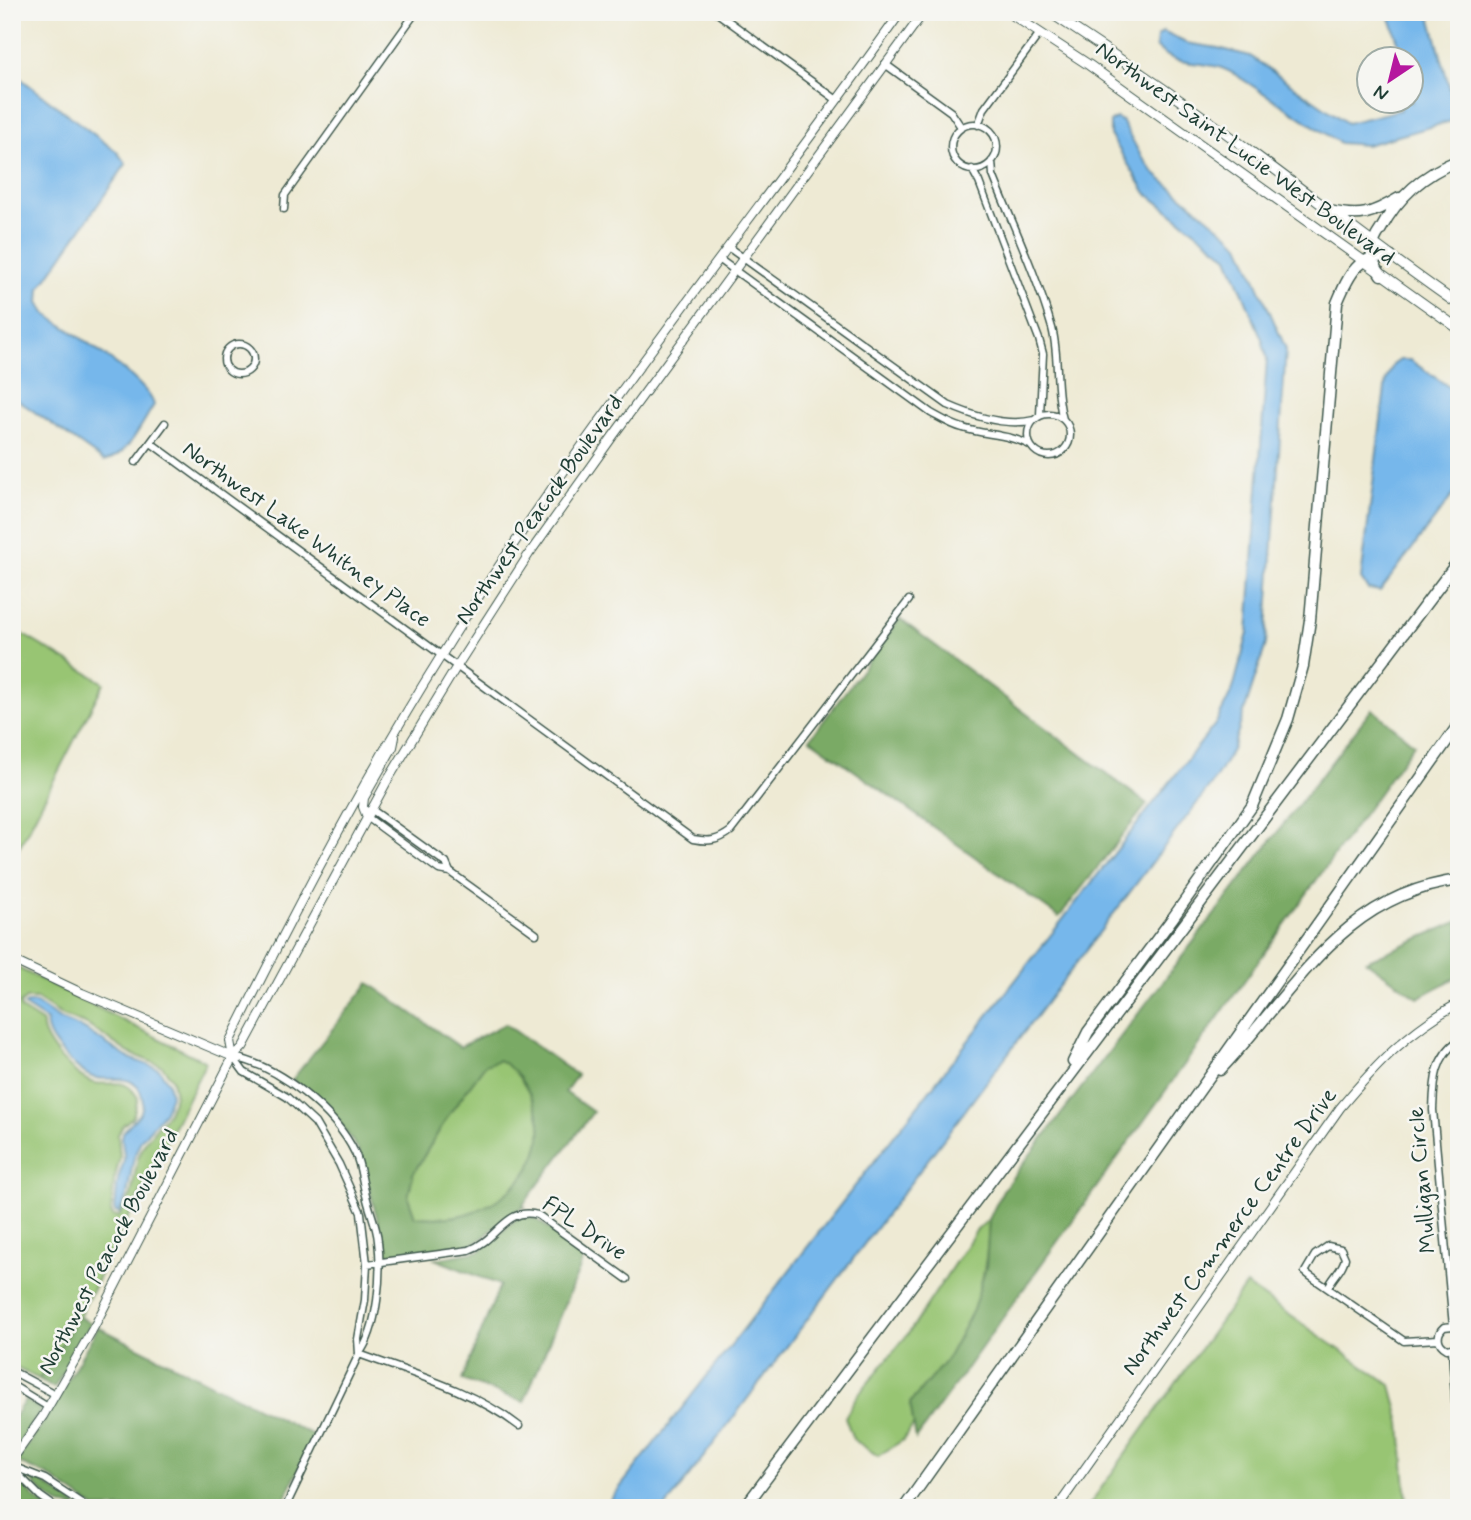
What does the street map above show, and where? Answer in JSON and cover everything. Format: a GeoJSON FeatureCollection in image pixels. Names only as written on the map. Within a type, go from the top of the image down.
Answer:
{"type":"FeatureCollection","features":[{"type":"Feature","properties":{"kind":"highway"},"geometry":{"type":"LineString","coordinates":[[1329,211],[1362,215],[1380,209],[1402,197],[1430,174],[1459,160]]}},
{"type":"Feature","properties":{"kind":"highway"},"geometry":{"type":"LineString","coordinates":[[1061,1086],[1088,1032],[1252,806],[1288,719],[1303,666],[1310,620],[1337,303],[1347,281],[1367,259],[1385,220],[1402,197]]}},
{"type":"Feature","properties":{"kind":"highway"},"geometry":{"type":"LineString","coordinates":[[1367,259],[1391,257]]}},
{"type":"Feature","properties":{"kind":"highway"},"geometry":{"type":"LineString","coordinates":[[1367,259],[1381,275]]}},
{"type":"Feature","properties":{"kind":"highway"},"geometry":{"type":"LineString","coordinates":[[744,1508],[1459,560]]}},
{"type":"Feature","properties":{"kind":"highway"},"geometry":{"type":"LineString","coordinates":[[904,1508],[1459,724]]}},
{"type":"Feature","properties":{"kind":"highway"},"geometry":{"type":"LineString","coordinates":[[1194,1097],[1235,1055],[1311,962],[1331,942],[1358,921],[1394,900],[1426,887],[1459,880]]}},
{"type":"Feature","properties":{"kind":"main road","name":"Northwest Saint Lucie West Boulevard"},"geometry":{"type":"LineString","coordinates":[[1008,12],[1089,65],[1367,259]]}},
{"type":"Feature","properties":{"kind":"main road"},"geometry":{"type":"LineString","coordinates":[[1049,12],[1202,117],[1459,305]]}},
{"type":"Feature","properties":{"kind":"main road","name":"Northwest Saint Lucie West Boulevard"},"geometry":{"type":"LineString","coordinates":[[1381,275],[1459,329]]}},
{"type":"Feature","properties":{"kind":"street"},"geometry":{"type":"LineString","coordinates":[[284,209],[285,195],[416,12]]}},
{"type":"Feature","properties":{"kind":"street"},"geometry":{"type":"LineString","coordinates":[[716,12],[837,100]]}},
{"type":"Feature","properties":{"kind":"street","name":"Northwest Peacock Boulevard"},"geometry":{"type":"LineString","coordinates":[[233,1057],[230,1041],[288,925],[354,802],[441,655],[547,496],[901,12]]}},
{"type":"Feature","properties":{"kind":"street","name":"Northwest Peacock Boulevard"},"geometry":{"type":"LineString","coordinates":[[12,1465],[94,1325],[233,1057],[244,1044],[369,813],[457,666],[529,554],[924,12]]}},
{"type":"Feature","properties":{"kind":"street"},"geometry":{"type":"LineString","coordinates":[[978,125],[984,109],[1040,33]]}},
{"type":"Feature","properties":{"kind":"street"},"geometry":{"type":"LineString","coordinates":[[885,64],[951,112],[961,127]]}},
{"type":"Feature","properties":{"kind":"street"},"geometry":{"type":"LineString","coordinates":[[719,259],[820,334],[948,423],[965,429],[1016,438],[1046,456],[1060,454],[1070,437],[1070,429],[1063,419],[1058,401],[1058,355],[1030,269],[993,175],[995,138],[986,128],[978,125],[961,127],[953,138],[952,152],[960,165],[972,169],[981,168],[992,161]]}},
{"type":"Feature","properties":{"kind":"street"},"geometry":{"type":"LineString","coordinates":[[972,169],[979,180],[1043,354],[1037,418],[1028,433],[1030,445]]}},
{"type":"Feature","properties":{"kind":"street"},"geometry":{"type":"LineString","coordinates":[[728,247],[948,405],[984,418],[1023,423],[1050,414],[1063,419]]}},
{"type":"Feature","properties":{"kind":"street"},"geometry":{"type":"LineString","coordinates":[[1015,274],[1030,269]]}},
{"type":"Feature","properties":{"kind":"street"},"geometry":{"type":"LineString","coordinates":[[820,334],[830,321]]}},
{"type":"Feature","properties":{"kind":"street"},"geometry":{"type":"LineString","coordinates":[[237,344],[247,346],[254,357],[250,369],[239,374],[230,371],[224,359],[227,350],[237,344]]}},
{"type":"Feature","properties":{"kind":"street"},"geometry":{"type":"LineString","coordinates":[[136,462],[165,423]]}},
{"type":"Feature","properties":{"kind":"street","name":"Northwest Lake Whitney Place"},"geometry":{"type":"LineString","coordinates":[[150,443],[682,831],[693,838],[707,841],[719,840],[732,831],[909,600]]}},
{"type":"Feature","properties":{"kind":"street"},"geometry":{"type":"LineString","coordinates":[[396,731],[393,747],[364,798],[363,807],[439,870],[450,872],[537,934]]}},
{"type":"Feature","properties":{"kind":"street"},"geometry":{"type":"LineString","coordinates":[[12,960],[233,1057],[249,1060],[284,1080],[325,1110],[356,1154],[378,1238],[380,1262],[376,1304],[368,1342],[359,1354],[285,1508]]}},
{"type":"Feature","properties":{"kind":"street","name":"Northwest Commerce Centre Drive"},"geometry":{"type":"LineString","coordinates":[[1057,1508],[1340,1108],[1382,1059],[1435,1016],[1459,1003]]}},
{"type":"Feature","properties":{"kind":"street","name":"Mulligan Circle"},"geometry":{"type":"LineString","coordinates":[[1456,1328],[1433,1110],[1434,1077],[1440,1062],[1459,1040]]}},
{"type":"Feature","properties":{"kind":"street"},"geometry":{"type":"LineString","coordinates":[[233,1057],[244,1072],[287,1097],[315,1123],[339,1164],[361,1213],[367,1264],[365,1300],[358,1339],[359,1354]]}},
{"type":"Feature","properties":{"kind":"street","name":"FPL Drive"},"geometry":{"type":"LineString","coordinates":[[367,1264],[480,1247],[514,1215],[524,1211],[538,1215],[627,1279]]}},
{"type":"Feature","properties":{"kind":"street"},"geometry":{"type":"LineString","coordinates":[[1328,1288],[1343,1266],[1345,1258],[1341,1250],[1328,1246],[1315,1255],[1306,1272],[1328,1288],[1404,1341],[1438,1339]]}},
{"type":"Feature","properties":{"kind":"street"},"geometry":{"type":"LineString","coordinates":[[1456,1328],[1444,1327],[1438,1339],[1443,1347],[1451,1349],[1459,1346]]}},
{"type":"Feature","properties":{"kind":"street"},"geometry":{"type":"LineString","coordinates":[[1451,1349],[1459,1466]]}},
{"type":"Feature","properties":{"kind":"street"},"geometry":{"type":"LineString","coordinates":[[359,1354],[471,1396],[495,1407],[519,1426]]}},
{"type":"Feature","properties":{"kind":"street"},"geometry":{"type":"LineString","coordinates":[[12,1371],[55,1394]]}},
{"type":"Feature","properties":{"kind":"street"},"geometry":{"type":"LineString","coordinates":[[12,1385],[48,1407]]}},
{"type":"Feature","properties":{"kind":"street"},"geometry":{"type":"LineString","coordinates":[[12,1465],[40,1496],[57,1508]]}},
{"type":"Feature","properties":{"kind":"street"},"geometry":{"type":"LineString","coordinates":[[12,1465],[45,1479],[89,1508]]}},
{"type":"Feature","properties":{"kind":"green space"},"geometry":{"type":"Polygon","coordinates":[[[900,619],[1147,804],[1059,917],[810,739],[900,619]]]}},
{"type":"Feature","properties":{"kind":"green space"},"geometry":{"type":"Polygon","coordinates":[[[12,628],[104,683],[12,861],[12,628]]]}},
{"type":"Feature","properties":{"kind":"green space"},"geometry":{"type":"Polygon","coordinates":[[[1372,709],[1414,744],[916,1439],[910,1403],[947,1359],[973,1310],[986,1267],[989,1219],[1003,1190],[1372,709]]]}},
{"type":"Feature","properties":{"kind":"green space"},"geometry":{"type":"Polygon","coordinates":[[[1459,921],[1459,976],[1418,998],[1366,961],[1459,921]]]}},
{"type":"Feature","properties":{"kind":"green space"},"geometry":{"type":"Polygon","coordinates":[[[12,965],[206,1062],[79,1317],[39,1379],[12,1366],[12,965]],[[26,999],[20,1004],[21,1009],[43,1023],[47,1040],[61,1059],[87,1080],[95,1083],[124,1084],[138,1098],[133,1117],[123,1125],[118,1135],[120,1157],[111,1212],[113,1216],[119,1217],[131,1195],[138,1158],[145,1142],[168,1113],[175,1096],[172,1079],[162,1066],[129,1053],[87,1025],[63,1016],[37,999],[26,999]]]}},
{"type":"Feature","properties":{"kind":"green space"},"geometry":{"type":"Polygon","coordinates":[[[369,983],[460,1047],[505,1024],[577,1075],[565,1092],[593,1112],[523,1205],[525,1207],[510,1214],[476,1242],[468,1246],[383,1257],[382,1236],[359,1151],[329,1107],[292,1080],[369,983]],[[499,1060],[485,1065],[450,1113],[413,1174],[408,1197],[415,1217],[456,1216],[486,1206],[516,1184],[528,1170],[540,1137],[539,1120],[523,1083],[499,1060]]]}},
{"type":"Feature","properties":{"kind":"green space"},"geometry":{"type":"Polygon","coordinates":[[[499,1060],[511,1068],[523,1083],[539,1120],[540,1137],[528,1170],[502,1196],[486,1206],[456,1216],[415,1217],[408,1197],[413,1174],[450,1113],[485,1065],[499,1060]]]}},
{"type":"Feature","properties":{"kind":"green space"},"geometry":{"type":"Polygon","coordinates":[[[524,1216],[536,1219],[585,1255],[524,1402],[462,1380],[500,1285],[435,1259],[480,1251],[516,1219],[524,1216]]]}},
{"type":"Feature","properties":{"kind":"green space"},"geometry":{"type":"Polygon","coordinates":[[[989,1219],[983,1275],[965,1329],[945,1362],[910,1403],[914,1424],[903,1440],[878,1456],[853,1439],[845,1417],[858,1395],[908,1334],[976,1231],[989,1219]]]}},
{"type":"Feature","properties":{"kind":"green space"},"geometry":{"type":"Polygon","coordinates":[[[1246,1285],[1391,1385],[1401,1423],[1407,1503],[1411,1508],[1087,1508],[1246,1285]]]}},
{"type":"Feature","properties":{"kind":"green space"},"geometry":{"type":"Polygon","coordinates":[[[79,1317],[91,1323],[54,1388],[39,1379],[79,1317]]]}},
{"type":"Feature","properties":{"kind":"green space"},"geometry":{"type":"Polygon","coordinates":[[[98,1327],[315,1436],[280,1508],[95,1508],[47,1475],[16,1462],[46,1418],[98,1327]]]}},
{"type":"Feature","properties":{"kind":"green space"},"geometry":{"type":"Polygon","coordinates":[[[25,1400],[41,1410],[12,1454],[12,1420],[25,1400]]]}},
{"type":"Feature","properties":{"kind":"green space"},"geometry":{"type":"Polygon","coordinates":[[[12,1473],[37,1500],[49,1508],[12,1508],[12,1473]]]}},
{"type":"Feature","properties":{"kind":"green space"},"geometry":{"type":"Polygon","coordinates":[[[27,1476],[42,1482],[79,1508],[56,1502],[27,1476]]]}},
{"type":"Feature","properties":{"kind":"water"},"geometry":{"type":"Polygon","coordinates":[[[1388,12],[1429,12],[1451,93],[1459,98],[1459,119],[1366,145],[1340,143],[1231,72],[1177,60],[1156,47],[1157,37],[1163,32],[1186,43],[1250,56],[1347,123],[1376,116],[1426,116],[1426,46],[1400,46],[1388,12]]]}},
{"type":"Feature","properties":{"kind":"water"},"geometry":{"type":"Polygon","coordinates":[[[12,72],[117,152],[126,164],[40,288],[39,302],[45,313],[123,369],[138,382],[154,405],[127,447],[120,454],[104,461],[12,396],[12,72]]]}},
{"type":"Feature","properties":{"kind":"water"},"geometry":{"type":"Polygon","coordinates":[[[1116,118],[1122,121],[1141,156],[1155,174],[1240,244],[1286,349],[1266,644],[1232,750],[1216,778],[665,1508],[604,1508],[1216,723],[1233,689],[1248,633],[1267,358],[1262,339],[1228,257],[1146,193],[1110,135],[1110,122],[1116,118]]]}},
{"type":"Feature","properties":{"kind":"water"},"geometry":{"type":"Polygon","coordinates":[[[1400,360],[1410,360],[1459,394],[1459,487],[1380,591],[1368,589],[1361,579],[1386,380],[1393,365],[1400,360]]]}},
{"type":"Feature","properties":{"kind":"water"},"geometry":{"type":"Polygon","coordinates":[[[27,1003],[36,1003],[61,1020],[84,1029],[127,1057],[159,1069],[168,1082],[171,1095],[165,1111],[141,1140],[134,1157],[127,1195],[119,1213],[115,1212],[118,1180],[124,1159],[122,1136],[142,1109],[139,1089],[127,1080],[92,1077],[78,1068],[62,1053],[50,1036],[47,1021],[24,1006],[27,1003]]]}}]}
